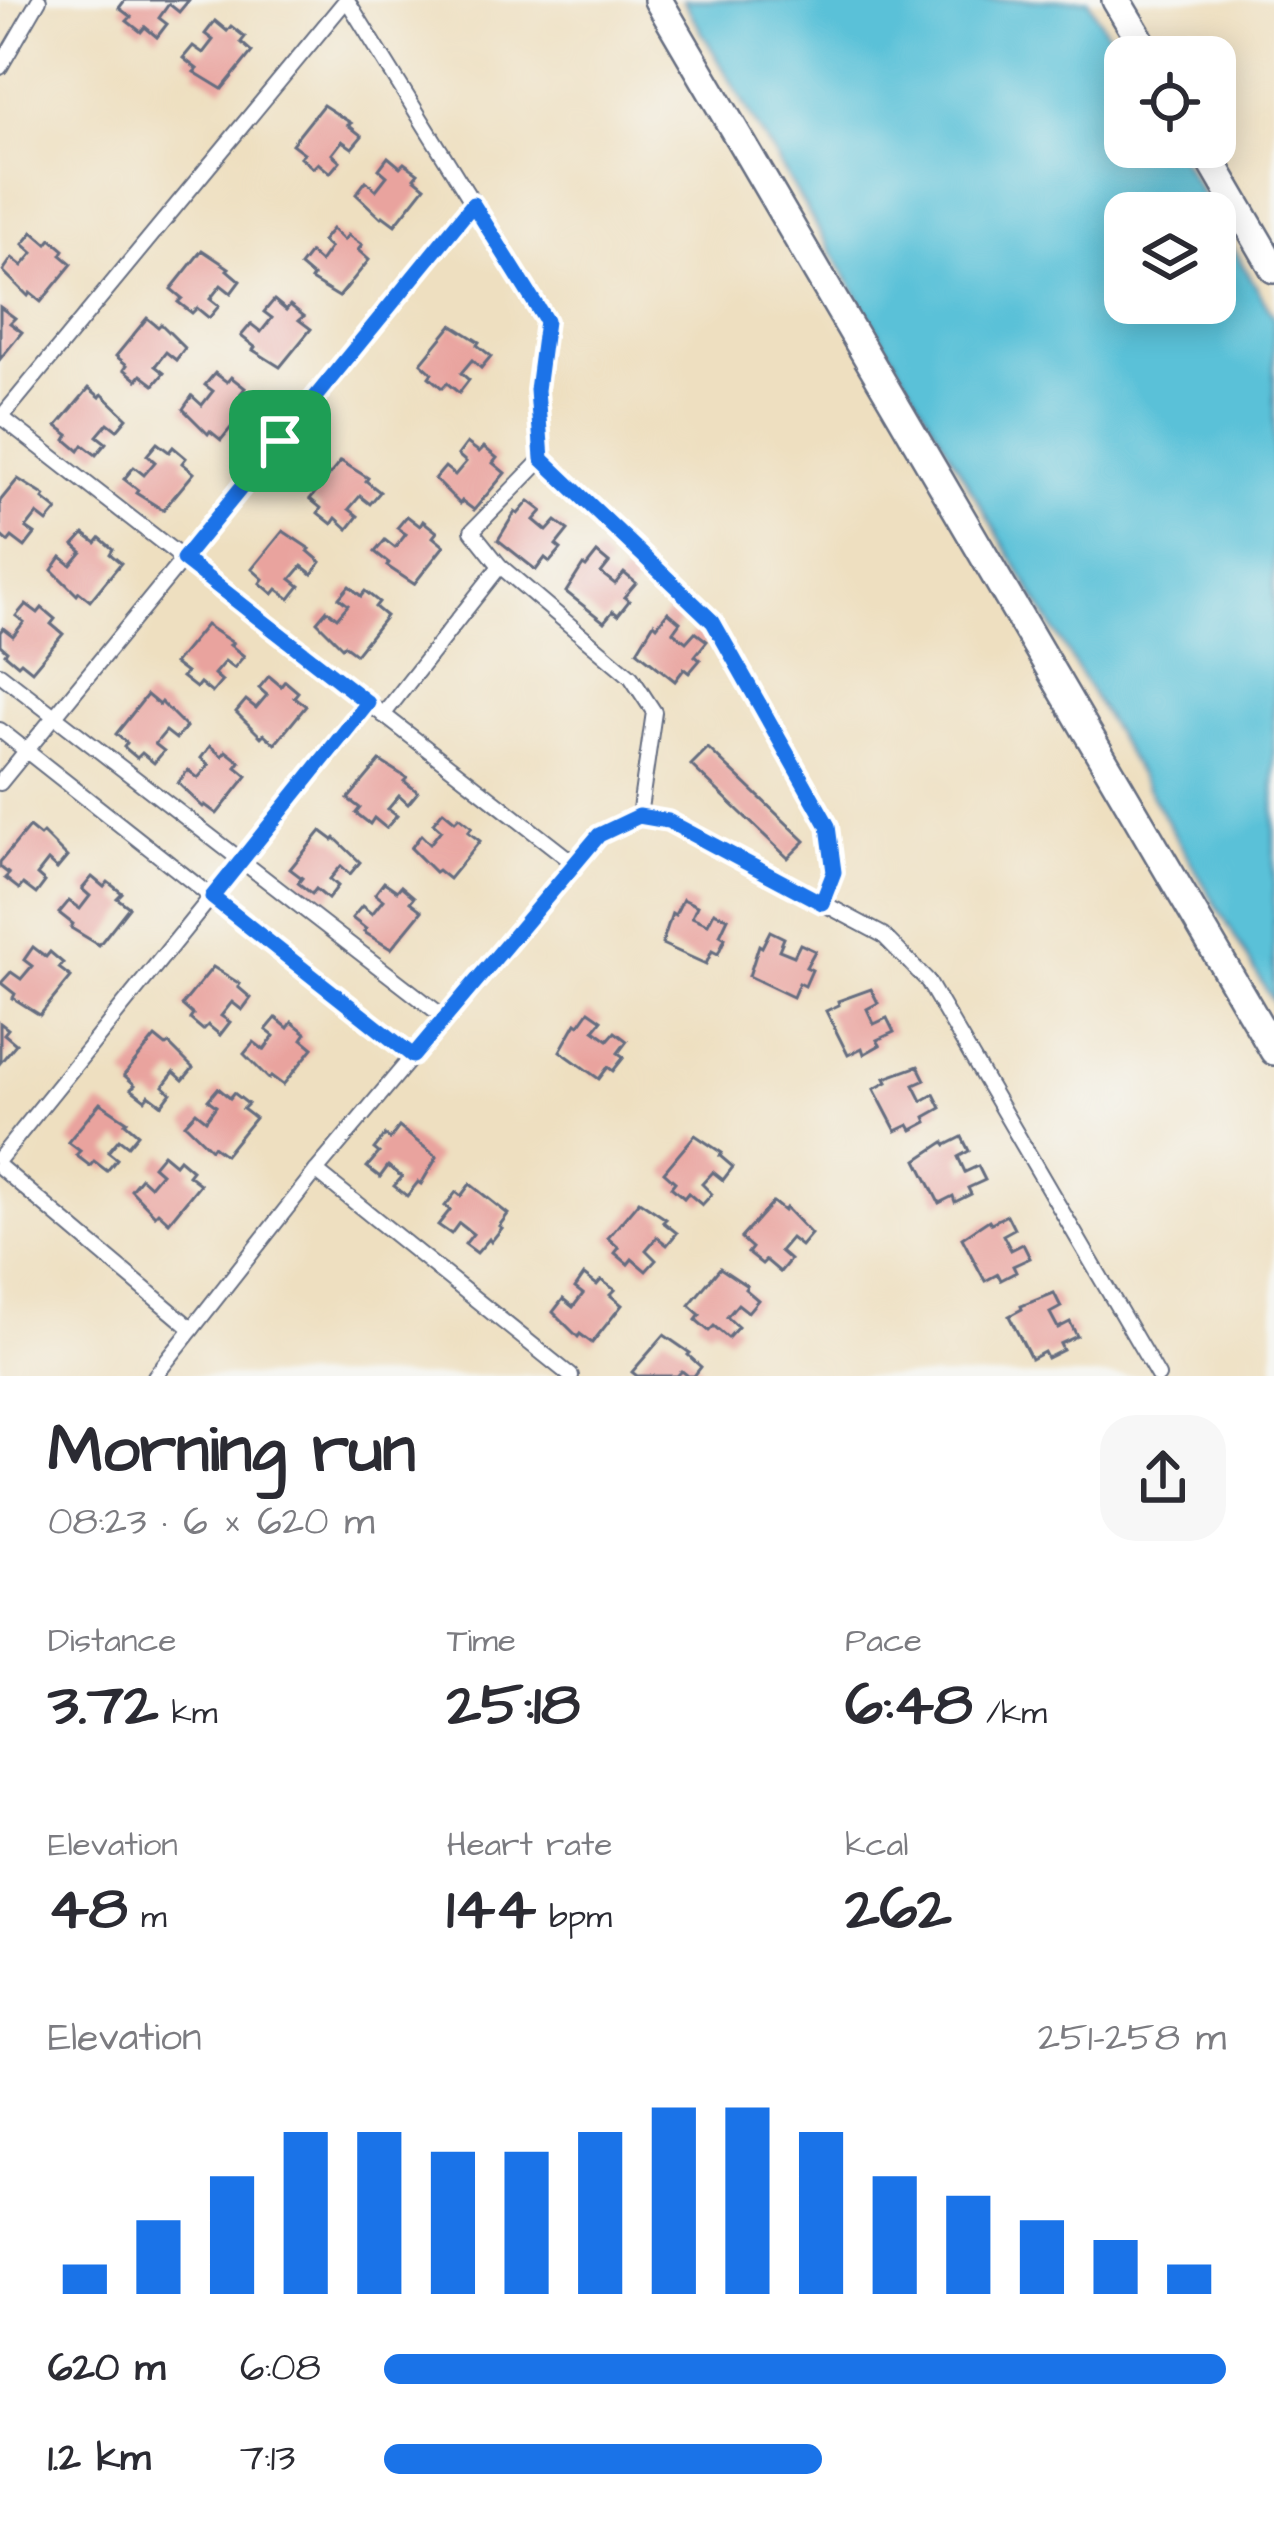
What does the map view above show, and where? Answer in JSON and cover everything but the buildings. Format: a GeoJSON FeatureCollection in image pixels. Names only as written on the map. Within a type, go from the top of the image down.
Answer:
{"type":"FeatureCollection","features":[{"type":"Feature","properties":{"kind":"street"},"geometry":{"type":"LineString","coordinates":[[658,0],[1274,1051]]}},
{"type":"Feature","properties":{"kind":"street"},"geometry":{"type":"LineString","coordinates":[[1116,0],[1137,36]]}},
{"type":"Feature","properties":{"kind":"street"},"geometry":{"type":"LineString","coordinates":[[1214,168],[1274,269]]}},
{"type":"Feature","properties":{"kind":"lane"},"geometry":{"type":"LineString","coordinates":[[0,68],[39,0]]}},
{"type":"Feature","properties":{"kind":"lane"},"geometry":{"type":"LineString","coordinates":[[574,864],[0,418],[346,0],[546,321],[537,390],[542,459],[713,622],[828,826],[834,872],[822,903]]}},
{"type":"Feature","properties":{"kind":"lane"},"geometry":{"type":"LineString","coordinates":[[0,783],[473,204]]}},
{"type":"Feature","properties":{"kind":"lane"},"geometry":{"type":"LineString","coordinates":[[542,459],[472,531],[500,566],[631,677],[654,712],[639,816]]}},
{"type":"Feature","properties":{"kind":"lane"},"geometry":{"type":"LineString","coordinates":[[383,715],[500,566]]}},
{"type":"Feature","properties":{"kind":"lane"},"geometry":{"type":"LineString","coordinates":[[0,674],[445,1018]]}},
{"type":"Feature","properties":{"kind":"lane"},"geometry":{"type":"LineString","coordinates":[[192,1329],[0,1163],[368,703]]}},
{"type":"Feature","properties":{"kind":"lane"},"geometry":{"type":"LineString","coordinates":[[0,730],[413,1056]]}},
{"type":"Feature","properties":{"kind":"lane"},"geometry":{"type":"LineString","coordinates":[[154,1376],[316,1171],[599,835],[639,816],[668,821],[883,935],[927,980],[1158,1376]]}},
{"type":"Feature","properties":{"kind":"lane"},"geometry":{"type":"LineString","coordinates":[[316,1171],[571,1376]]}},
{"type":"Feature","properties":{"kind":"water"},"geometry":{"type":"Polygon","coordinates":[[[683,0],[1088,0],[1109,36],[1104,36],[1104,168],[1186,168],[1201,192],[1104,192],[1104,324],[1236,324],[1236,253],[1274,317],[1274,1003],[683,0]]]}},
{"type":"Feature","properties":{"kind":"route"},"geometry":{"type":"LineString","coordinates":[[473,204],[546,321],[537,390],[542,459],[713,622],[828,826],[834,872],[822,903],[668,821],[639,816],[599,835],[413,1056],[212,897],[368,703],[183,559],[280,441],[473,204]]}}]}
